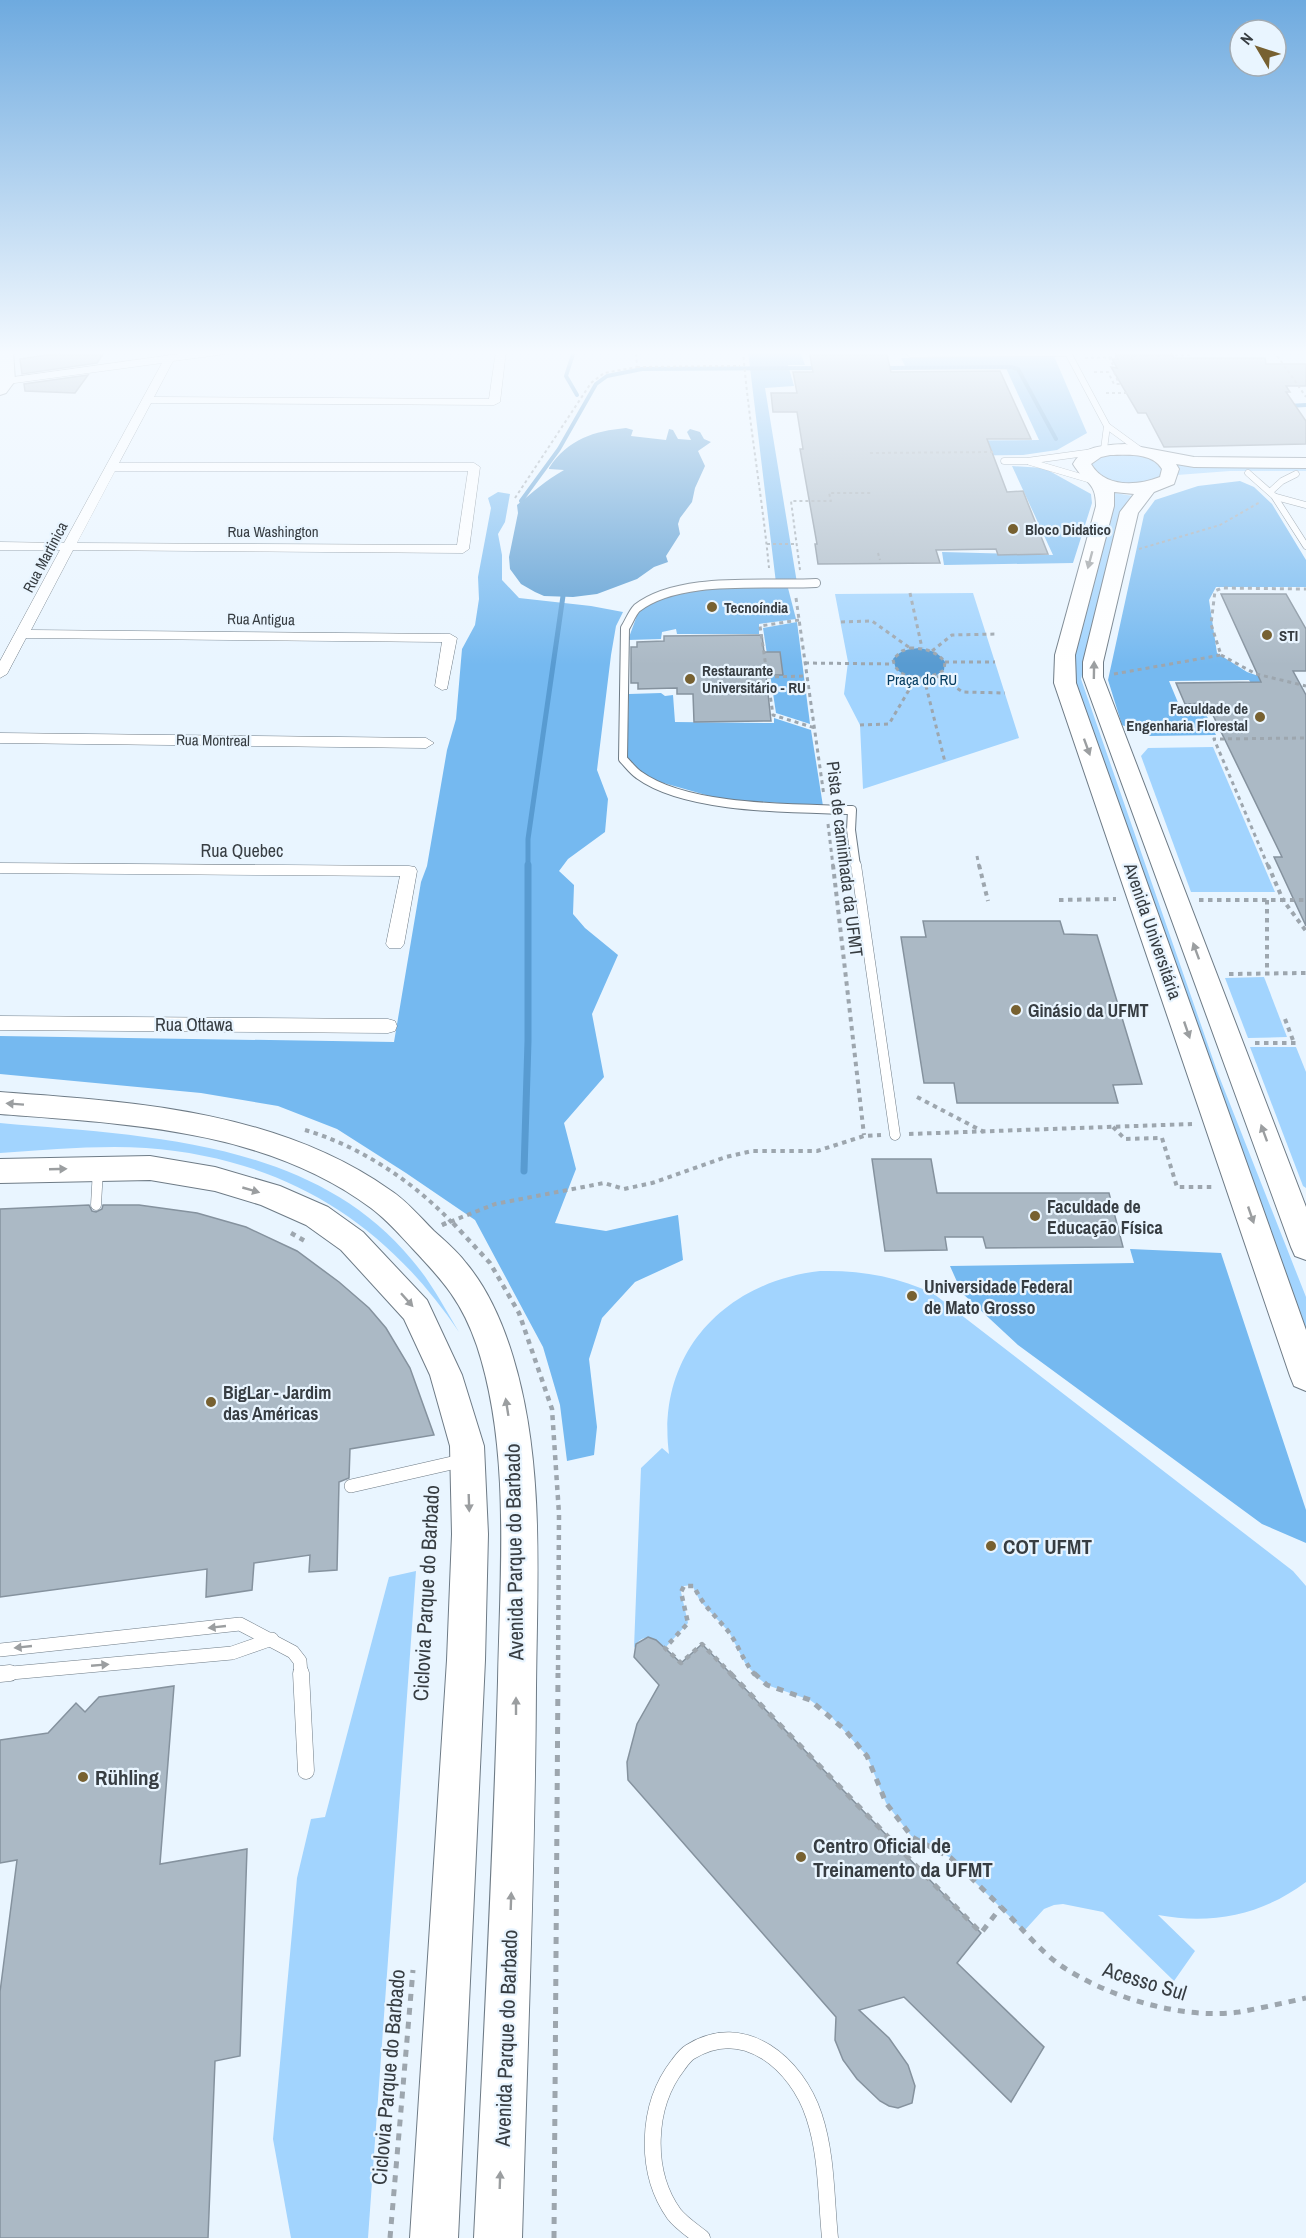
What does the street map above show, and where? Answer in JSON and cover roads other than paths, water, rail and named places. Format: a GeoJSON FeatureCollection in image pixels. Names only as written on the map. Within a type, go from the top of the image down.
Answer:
{"type":"FeatureCollection","features":[{"type":"Feature","properties":{"kind":"street","name":"Rua Martinica"},"geometry":{"type":"LineString","coordinates":[[0,674],[118,455]]}},
{"type":"Feature","properties":{"kind":"street"},"geometry":{"type":"LineString","coordinates":[[1090,455],[1085,458],[1082,464],[1090,476],[1101,483],[1126,488],[1199,475],[1303,471]]}},
{"type":"Feature","properties":{"kind":"street"},"geometry":{"type":"LineString","coordinates":[[1151,455],[1170,467],[1172,474],[1158,484]]}},
{"type":"Feature","properties":{"kind":"street"},"geometry":{"type":"LineString","coordinates":[[1160,455],[1194,462],[1303,471]]}},
{"type":"Feature","properties":{"kind":"street","name":"Rua Washington"},"geometry":{"type":"LineString","coordinates":[[0,546],[463,549],[474,467],[112,467]]}},
{"type":"Feature","properties":{"kind":"street","name":"Avenida Universitária"},"geometry":{"type":"LineString","coordinates":[[1101,483],[1105,492],[1105,506],[1065,655],[1065,683],[1306,1376]]}},
{"type":"Feature","properties":{"kind":"street","name":"Avenida Universitária"},"geometry":{"type":"LineString","coordinates":[[1158,484],[1129,513],[1093,662],[1093,677],[1230,1043],[1294,1196],[1306,1247]]}},
{"type":"Feature","properties":{"kind":"street","name":"Rua Antigua"},"geometry":{"type":"LineString","coordinates":[[22,634],[450,638],[442,686]]}},
{"type":"Feature","properties":{"kind":"street","name":"Rua Montreal"},"geometry":{"type":"LineString","coordinates":[[0,738],[426,743]]}},
{"type":"Feature","properties":{"kind":"street","name":"Rua Quebec"},"geometry":{"type":"LineString","coordinates":[[0,868],[409,871],[395,944]]}},
{"type":"Feature","properties":{"kind":"street","name":"Rua Ottawa"},"geometry":{"type":"LineString","coordinates":[[0,1023],[388,1026]]}},
{"type":"Feature","properties":{"kind":"street","name":"Avenida Parque do Barbado"},"geometry":{"type":"LineString","coordinates":[[0,1103],[115,1112],[220,1128],[265,1141],[320,1162],[375,1194],[391,1207],[454,1270],[484,1322],[500,1367],[516,1466],[516,1787],[498,2238]]}},
{"type":"Feature","properties":{"kind":"street"},"geometry":{"type":"LineString","coordinates":[[0,1171],[98,1167],[150,1168],[184,1173],[258,1192],[317,1216],[352,1241],[416,1310],[446,1375],[467,1446],[470,1534],[466,1660],[434,2238]]}},
{"type":"Feature","properties":{"kind":"lane"},"geometry":{"type":"LineString","coordinates":[[1004,461],[1024,461],[1065,455]]}},
{"type":"Feature","properties":{"kind":"lane"},"geometry":{"type":"LineString","coordinates":[[1024,461],[1101,483]]}},
{"type":"Feature","properties":{"kind":"lane"},"geometry":{"type":"LineString","coordinates":[[1271,495],[1282,481],[1303,471]]}},
{"type":"Feature","properties":{"kind":"lane"},"geometry":{"type":"LineString","coordinates":[[1248,473],[1271,495],[1306,546]]}},
{"type":"Feature","properties":{"kind":"lane"},"geometry":{"type":"LineString","coordinates":[[1271,495],[1306,505]]}},
{"type":"Feature","properties":{"kind":"lane"},"geometry":{"type":"LineString","coordinates":[[816,583],[724,585],[678,591],[655,597],[632,613],[627,619],[625,628],[623,759],[636,775],[663,786],[714,801],[852,810],[851,830],[895,1135]]}},
{"type":"Feature","properties":{"kind":"lane"},"geometry":{"type":"LineString","coordinates":[[96,1205],[98,1167]]}},
{"type":"Feature","properties":{"kind":"lane"},"geometry":{"type":"LineString","coordinates":[[351,1486],[468,1459]]}},
{"type":"Feature","properties":{"kind":"lane"},"geometry":{"type":"LineString","coordinates":[[0,1650],[240,1624],[272,1639],[293,1652],[300,1661],[306,1771]]}},
{"type":"Feature","properties":{"kind":"lane"},"geometry":{"type":"LineString","coordinates":[[0,1674],[232,1653],[272,1639]]}},
{"type":"Feature","properties":{"kind":"lane"},"geometry":{"type":"LineString","coordinates":[[702,2238],[678,2221],[663,2199],[656,2181],[651,2142],[655,2108],[670,2076],[686,2055],[705,2042],[733,2037],[760,2047],[786,2066],[810,2103],[819,2134],[830,2238]]}},
{"type":"Feature","properties":{"kind":"waterway"},"geometry":{"type":"LineString","coordinates":[[525,507],[521,501],[554,455]]}},
{"type":"Feature","properties":{"kind":"waterway"},"geometry":{"type":"LineString","coordinates":[[524,1171],[528,1041],[528,839],[563,596],[560,588]]}},
{"type":"Feature","properties":{"kind":"place","name":"Bloco Didatico"},"geometry":{"type":"Point","coordinates":[1013,529]}},
{"type":"Feature","properties":{"kind":"place","name":"Tecnoíndia"},"geometry":{"type":"Point","coordinates":[712,607]}},
{"type":"Feature","properties":{"kind":"place","name":"STI"},"geometry":{"type":"Point","coordinates":[1267,635]}},
{"type":"Feature","properties":{"kind":"place","name":"Restaurante Universitário - RU"},"geometry":{"type":"Point","coordinates":[690,679]}},
{"type":"Feature","properties":{"kind":"place","name":"Faculdade de Engenharia Florestal"},"geometry":{"type":"Point","coordinates":[1260,717]}},
{"type":"Feature","properties":{"kind":"place","name":"Ginásio da UFMT"},"geometry":{"type":"Point","coordinates":[1016,1010]}},
{"type":"Feature","properties":{"kind":"place","name":"Faculdade de Educação Física"},"geometry":{"type":"Point","coordinates":[1035,1216]}},
{"type":"Feature","properties":{"kind":"place","name":"Universidade Federal de Mato Grosso"},"geometry":{"type":"Point","coordinates":[912,1296]}},
{"type":"Feature","properties":{"kind":"place","name":"BigLar - Jardim das Américas"},"geometry":{"type":"Point","coordinates":[211,1402]}},
{"type":"Feature","properties":{"kind":"place","name":"COT UFMT"},"geometry":{"type":"Point","coordinates":[991,1546]}},
{"type":"Feature","properties":{"kind":"place","name":"Rühling"},"geometry":{"type":"Point","coordinates":[83,1777]}},
{"type":"Feature","properties":{"kind":"place","name":"Centro Oficial de Treinamento da UFMT"},"geometry":{"type":"Point","coordinates":[801,1857]}},
{"type":"Feature","properties":{"kind":"park label","name":"Praça do RU"},"geometry":{"type":"Point","coordinates":[922,679]}}]}
